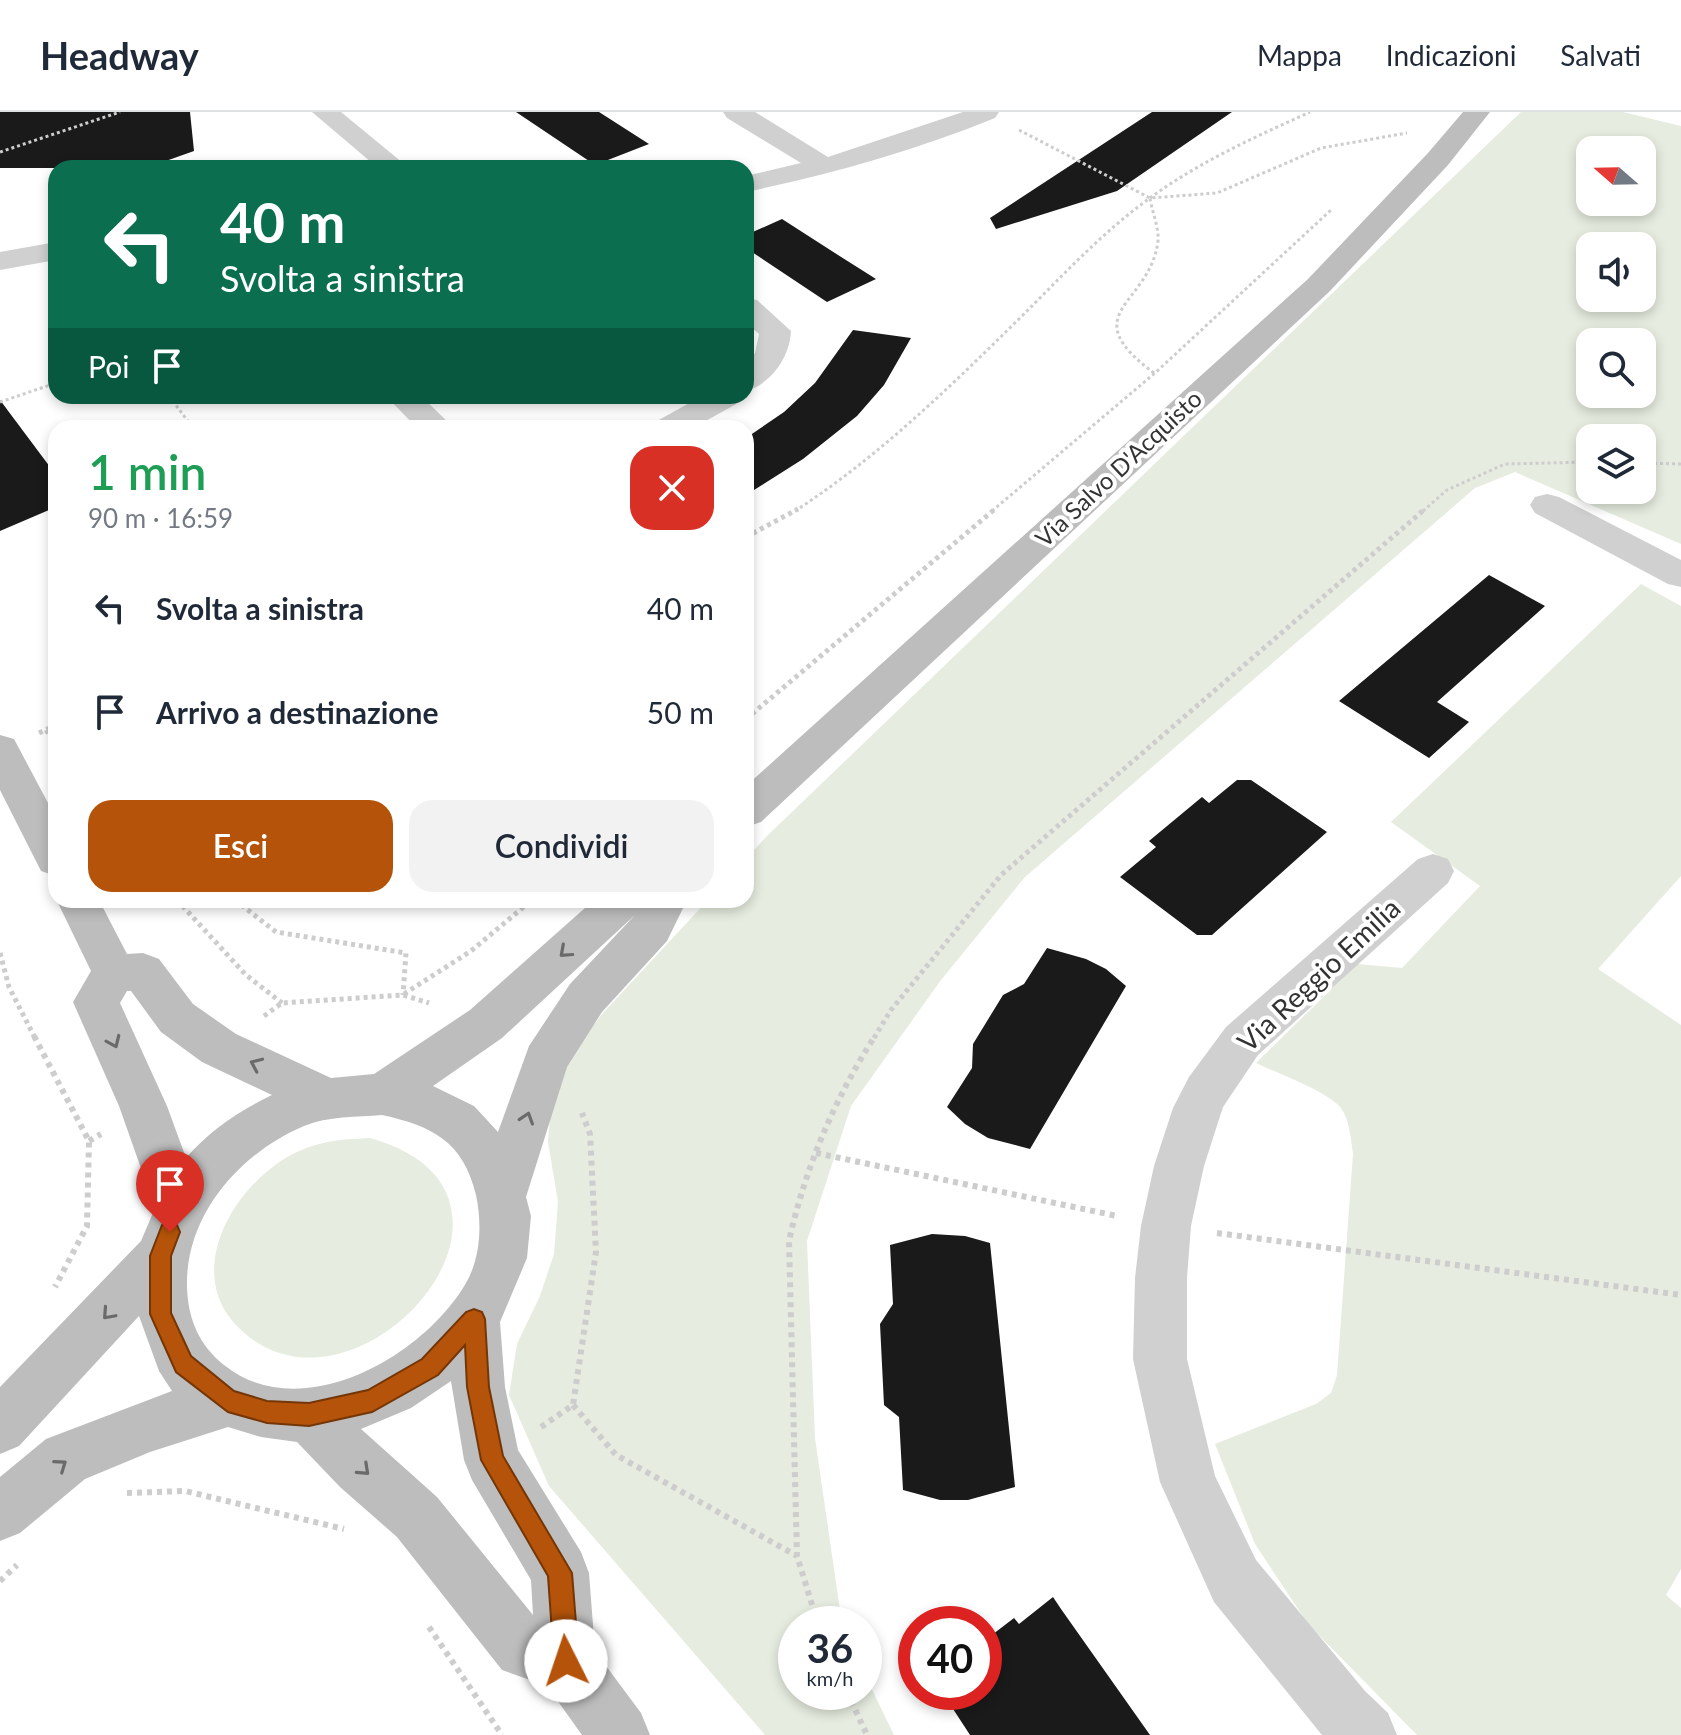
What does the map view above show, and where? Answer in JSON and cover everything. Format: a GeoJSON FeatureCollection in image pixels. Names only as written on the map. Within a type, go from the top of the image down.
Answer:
{"type":"FeatureCollection","features":[{"type":"Feature","properties":{"kind":"street"},"geometry":{"type":"LineString","coordinates":[[325,112],[385,160]]}},
{"type":"Feature","properties":{"kind":"street"},"geometry":{"type":"LineString","coordinates":[[736,112],[826,167]]}},
{"type":"Feature","properties":{"kind":"street"},"geometry":{"type":"LineString","coordinates":[[754,182],[826,167],[913,141],[985,112]]}},
{"type":"Feature","properties":{"kind":"street","name":"Via Salvo D'Acquisto"},"geometry":{"type":"LineString","coordinates":[[754,804],[1319,285],[1438,159],[1477,112]]}},
{"type":"Feature","properties":{"kind":"street"},"geometry":{"type":"LineString","coordinates":[[0,261],[48,252]]}},
{"type":"Feature","properties":{"kind":"street"},"geometry":{"type":"LineString","coordinates":[[754,314],[775,331],[775,342],[769,356],[754,372]]}},
{"type":"Feature","properties":{"kind":"street"},"geometry":{"type":"LineString","coordinates":[[411,404],[428,420]]}},
{"type":"Feature","properties":{"kind":"street"},"geometry":{"type":"LineString","coordinates":[[683,420],[712,404]]}},
{"type":"Feature","properties":{"kind":"street"},"geometry":{"type":"LineString","coordinates":[[1547,505],[1681,575]]}},
{"type":"Feature","properties":{"kind":"street"},"geometry":{"type":"LineString","coordinates":[[0,750],[48,843]]}},
{"type":"Feature","properties":{"kind":"street","name":"Via Reggio Emilia"},"geometry":{"type":"LineString","coordinates":[[1366,1735],[1343,1713],[1235,1581],[1188,1482],[1160,1359],[1161,1278],[1166,1226],[1179,1166],[1197,1108],[1242,1041],[1433,871]]}},
{"type":"Feature","properties":{"kind":"street"},"geometry":{"type":"LineString","coordinates":[[81,908],[114,973]]}},
{"type":"Feature","properties":{"kind":"street"},"geometry":{"type":"LineString","coordinates":[[382,1094],[486,1024],[614,908]]}},
{"type":"Feature","properties":{"kind":"street"},"geometry":{"type":"LineString","coordinates":[[503,1193],[546,1060],[586,998],[651,928],[661,908]]}},
{"type":"Feature","properties":{"kind":"street"},"geometry":{"type":"LineString","coordinates":[[114,973],[143,972],[177,1018],[219,1048],[326,1098]]}},
{"type":"Feature","properties":{"kind":"street"},"geometry":{"type":"LineString","coordinates":[[114,973],[96,1002],[143,1106],[179,1207]]}},
{"type":"Feature","properties":{"kind":"street"},"geometry":{"type":"LineString","coordinates":[[382,1094],[425,1104],[461,1124],[488,1155],[503,1193],[506,1234],[496,1277],[474,1319],[430,1367],[372,1401],[309,1415],[267,1412],[228,1400],[184,1364],[160,1314],[161,1256],[179,1207],[200,1176],[258,1126],[291,1109],[326,1098],[382,1094]]}},
{"type":"Feature","properties":{"kind":"street"},"geometry":{"type":"LineString","coordinates":[[0,1427],[161,1256]]}},
{"type":"Feature","properties":{"kind":"street"},"geometry":{"type":"LineString","coordinates":[[474,1319],[478,1387],[492,1460],[560,1573],[566,1661],[619,1735]]}},
{"type":"Feature","properties":{"kind":"street"},"geometry":{"type":"LineString","coordinates":[[0,1513],[66,1459],[150,1425],[228,1400]]}},
{"type":"Feature","properties":{"kind":"street"},"geometry":{"type":"LineString","coordinates":[[309,1415],[360,1467],[417,1517],[523,1649],[566,1661]]}},
{"type":"Feature","properties":{"kind":"path"},"geometry":{"type":"LineString","coordinates":[[0,152],[120,112]]}},
{"type":"Feature","properties":{"kind":"path"},"geometry":{"type":"LineString","coordinates":[[985,112],[1150,198],[1217,193],[1321,148],[1416,131],[1405,142]]}},
{"type":"Feature","properties":{"kind":"path"},"geometry":{"type":"LineString","coordinates":[[754,533],[784,520],[855,472],[959,378],[1099,241],[1150,198],[1310,112]]}},
{"type":"Feature","properties":{"kind":"path"},"geometry":{"type":"LineString","coordinates":[[1150,198],[1158,243],[1142,280],[1115,323],[1115,334],[1130,358],[1155,373]]}},
{"type":"Feature","properties":{"kind":"path"},"geometry":{"type":"LineString","coordinates":[[754,712],[1155,373],[1338,204]]}},
{"type":"Feature","properties":{"kind":"path"},"geometry":{"type":"LineString","coordinates":[[0,402],[48,386]]}},
{"type":"Feature","properties":{"kind":"path"},"geometry":{"type":"LineString","coordinates":[[812,1606],[797,1556],[789,1241],[798,1199],[846,1081],[891,1010],[1001,875],[1447,490],[1505,464],[1576,462]]}},
{"type":"Feature","properties":{"kind":"path"},"geometry":{"type":"LineString","coordinates":[[1656,463],[1681,464]]}},
{"type":"Feature","properties":{"kind":"path"},"geometry":{"type":"LineString","coordinates":[[184,908],[246,975],[282,1003],[403,995],[471,951],[522,908]]}},
{"type":"Feature","properties":{"kind":"path"},"geometry":{"type":"LineString","coordinates":[[245,908],[276,932],[406,953],[403,995]]}},
{"type":"Feature","properties":{"kind":"path"},"geometry":{"type":"LineString","coordinates":[[0,953],[9,987],[89,1141]]}},
{"type":"Feature","properties":{"kind":"path"},"geometry":{"type":"LineString","coordinates":[[816,1153],[1166,1226],[1681,1295]]}},
{"type":"Feature","properties":{"kind":"path"},"geometry":{"type":"LineString","coordinates":[[573,1405],[616,1455],[797,1556]]}},
{"type":"Feature","properties":{"kind":"path"},"geometry":{"type":"LineString","coordinates":[[425,1622],[502,1735]]}},
{"type":"Feature","properties":{"kind":"path"},"geometry":{"type":"LineString","coordinates":[[855,1710],[867,1735]]}},
{"type":"Feature","properties":{"kind":"shaded area"},"geometry":{"type":"Polygon","coordinates":[[[1521,112],[1623,112],[1681,126],[1681,544],[1589,504],[1656,504],[1656,424],[1576,424],[1576,498],[1515,472],[1475,488],[1025,877],[941,980],[851,1106],[807,1241],[815,1438],[839,1606],[778,1606],[778,1710],[882,1710],[894,1735],[765,1735],[549,1486],[509,1395],[517,1344],[540,1296],[554,1254],[558,1202],[548,1142],[551,1104],[570,1056],[603,1013],[701,908],[754,908],[754,850],[767,836],[1521,112]]]}},
{"type":"Feature","properties":{"kind":"shaded area"},"geometry":{"type":"Polygon","coordinates":[[[1641,584],[1681,606],[1681,876],[1598,969],[1681,1025],[1681,1569],[1666,1595],[1681,1608],[1681,1735],[1417,1735],[1308,1624],[1255,1544],[1215,1444],[1316,1404],[1331,1393],[1337,1375],[1353,1154],[1349,1127],[1343,1111],[1328,1097],[1256,1063],[1357,964],[1402,968],[1480,886],[1391,822],[1641,584]]]}},
{"type":"Feature","properties":{"kind":"shaded area"},"geometry":{"type":"Polygon","coordinates":[[[370,1138],[428,1167],[451,1208],[448,1254],[423,1298],[383,1334],[334,1355],[283,1354],[236,1325],[220,1301],[214,1276],[217,1250],[226,1224],[240,1200],[259,1178],[281,1161],[320,1144],[370,1138]]]}},
{"type":"Feature","properties":{"kind":"building"},"geometry":{"type":"Polygon","coordinates":[[[0,112],[190,112],[194,151],[169,160],[48,160],[48,168],[0,168],[0,112]]]}},
{"type":"Feature","properties":{"kind":"building"},"geometry":{"type":"Polygon","coordinates":[[[516,112],[599,112],[649,144],[608,160],[588,160],[516,112]]]}},
{"type":"Feature","properties":{"kind":"building"},"geometry":{"type":"Polygon","coordinates":[[[1152,112],[1232,112],[1117,191],[996,229],[990,218],[1152,112]]]}},
{"type":"Feature","properties":{"kind":"building"},"geometry":{"type":"Polygon","coordinates":[[[782,219],[876,279],[827,302],[754,253],[754,231],[782,219]]]}},
{"type":"Feature","properties":{"kind":"building"},"geometry":{"type":"Polygon","coordinates":[[[853,330],[911,338],[884,385],[857,416],[803,459],[754,490],[754,433],[784,412],[815,383],[853,330]]]}},
{"type":"Feature","properties":{"kind":"building"},"geometry":{"type":"Polygon","coordinates":[[[0,400],[48,464],[48,510],[0,531],[0,400]]]}},
{"type":"Feature","properties":{"kind":"building"},"geometry":{"type":"Polygon","coordinates":[[[1489,575],[1545,606],[1437,702],[1469,722],[1429,758],[1339,701],[1489,575]]]}},
{"type":"Feature","properties":{"kind":"building"},"geometry":{"type":"Polygon","coordinates":[[[1237,780],[1251,780],[1327,832],[1212,935],[1197,935],[1120,877],[1156,847],[1149,841],[1202,797],[1209,803],[1237,780]]]}},
{"type":"Feature","properties":{"kind":"building"},"geometry":{"type":"Polygon","coordinates":[[[1047,948],[1086,959],[1106,969],[1126,986],[1030,1149],[988,1138],[965,1124],[947,1107],[972,1068],[973,1044],[1003,995],[1024,984],[1047,948]]]}},
{"type":"Feature","properties":{"kind":"building"},"geometry":{"type":"Polygon","coordinates":[[[932,1234],[965,1236],[990,1243],[1015,1487],[968,1500],[940,1500],[903,1490],[899,1417],[884,1405],[880,1324],[893,1304],[890,1245],[932,1234]]]}},
{"type":"Feature","properties":{"kind":"building"},"geometry":{"type":"Polygon","coordinates":[[[1053,1597],[1150,1735],[970,1735],[954,1710],[1002,1710],[1002,1627],[1014,1618],[1019,1624],[1053,1597]]]}},
{"type":"Feature","properties":{"kind":"route"},"geometry":{"type":"LineString","coordinates":[[170,1232],[161,1256],[160,1314],[184,1364],[228,1400],[267,1412],[309,1415],[372,1401],[430,1367],[474,1319],[478,1387],[492,1460],[560,1573],[566,1661]]}}]}
